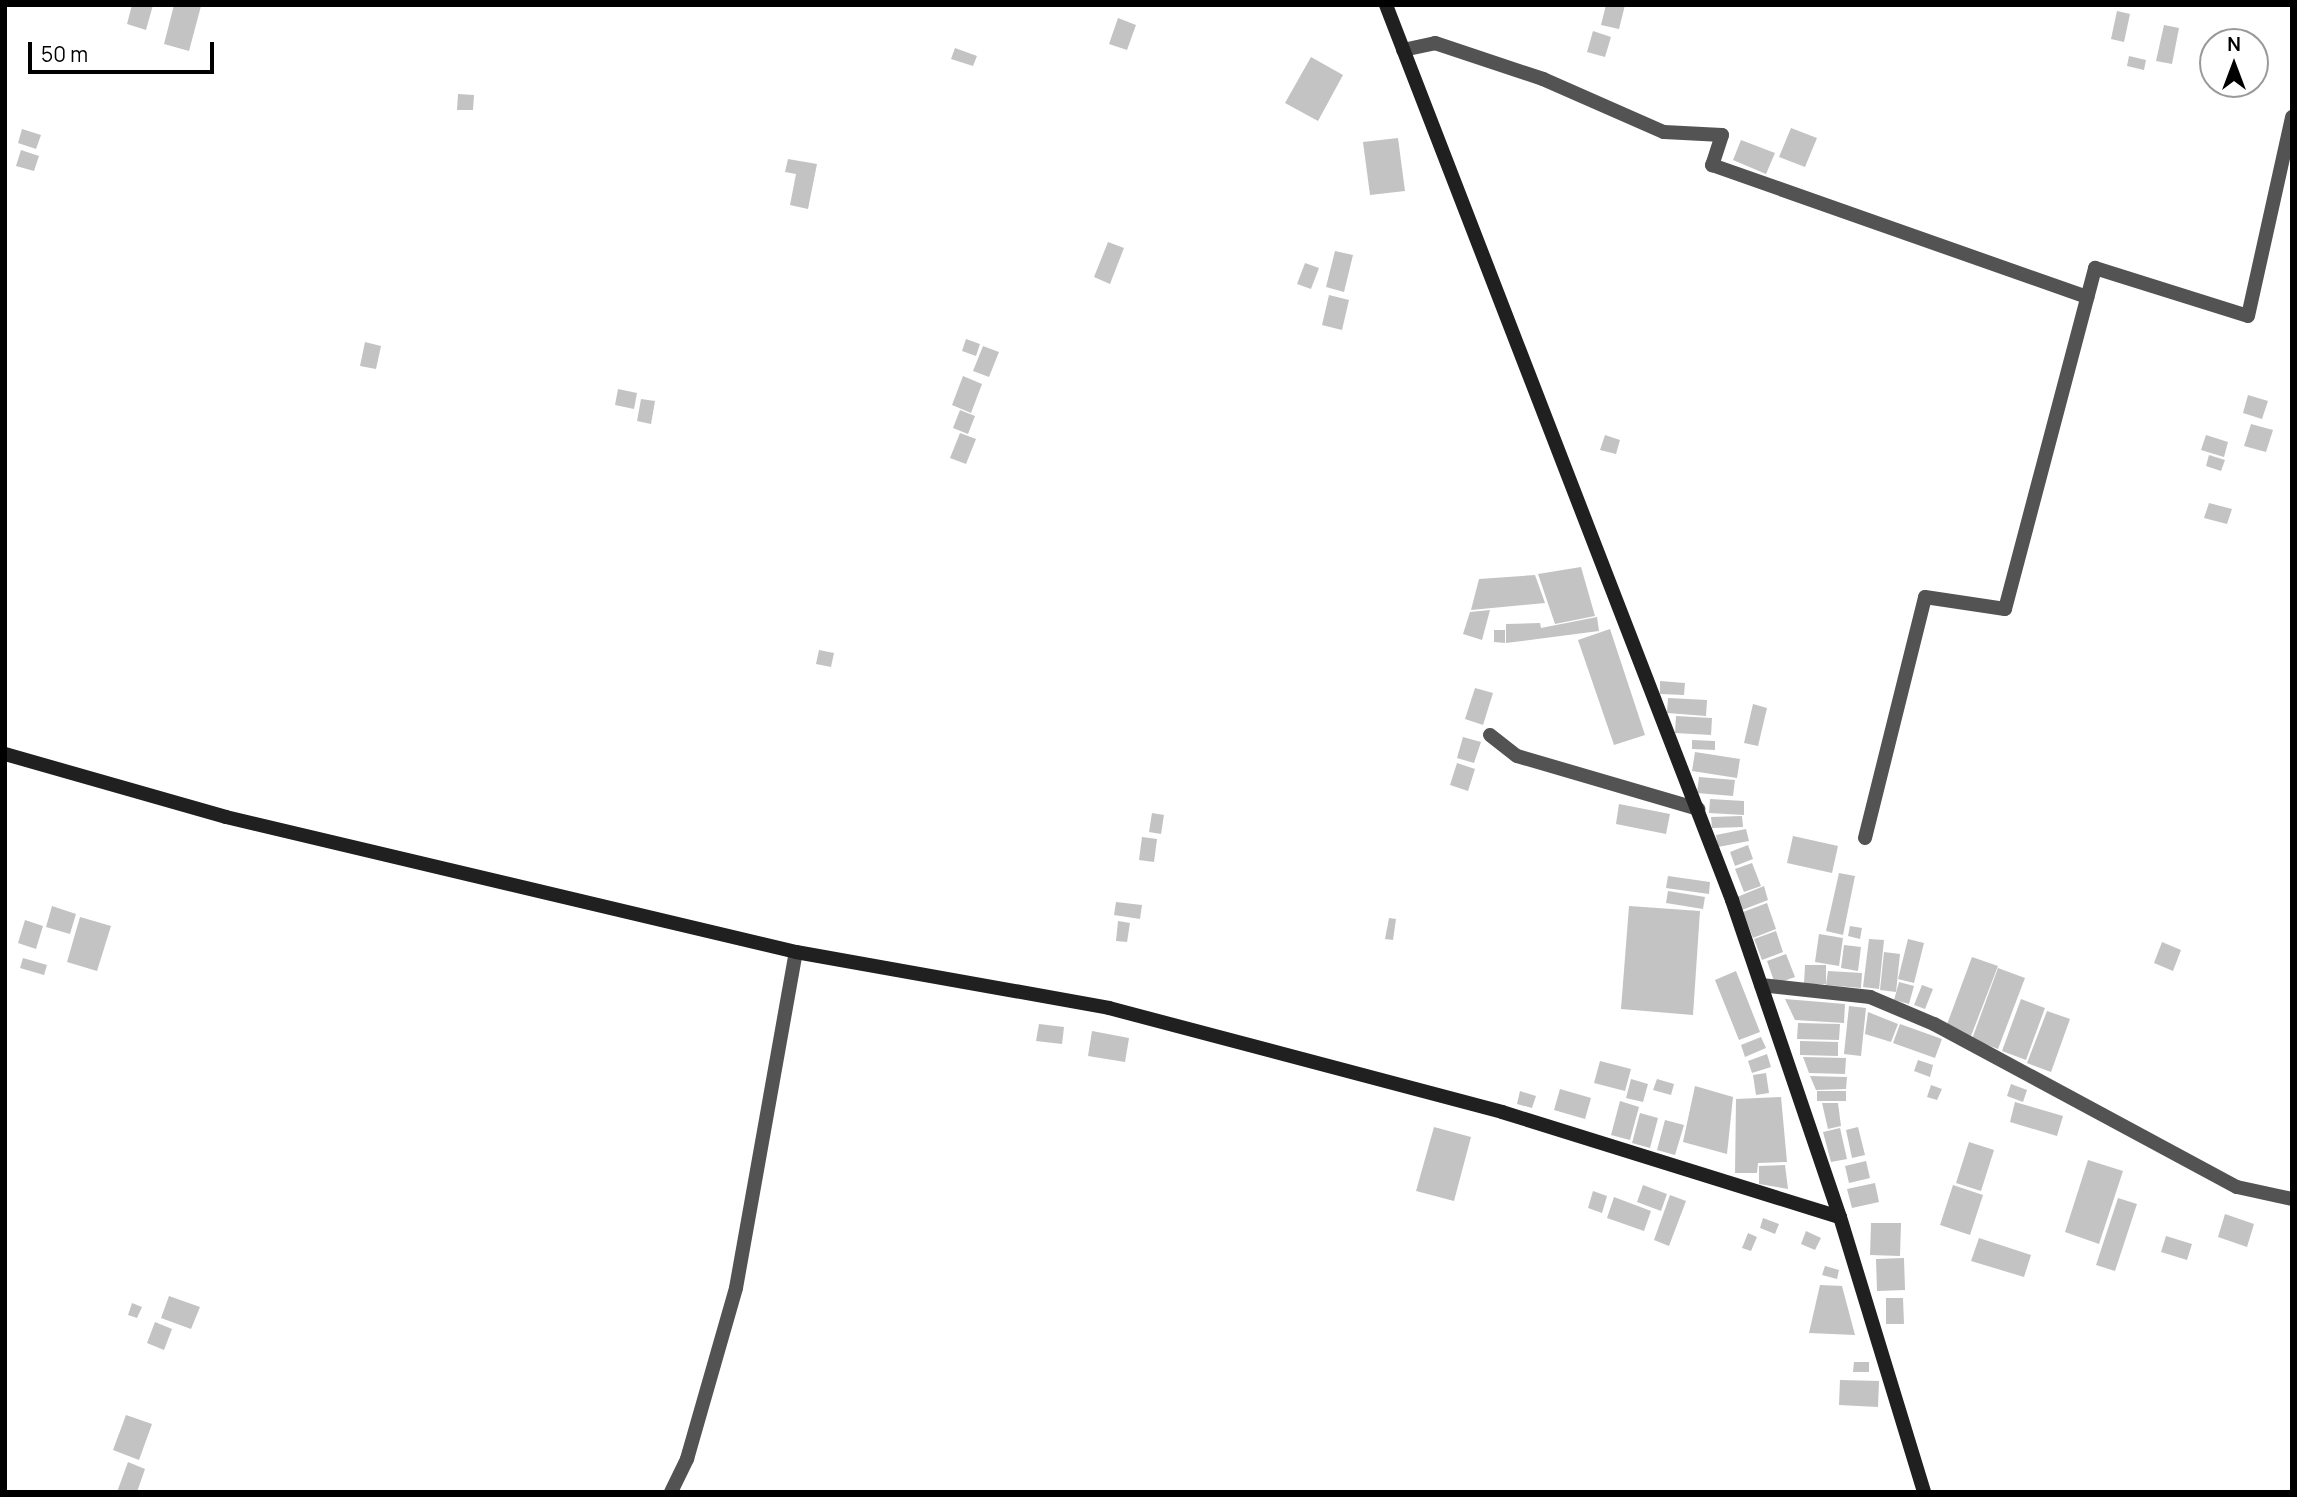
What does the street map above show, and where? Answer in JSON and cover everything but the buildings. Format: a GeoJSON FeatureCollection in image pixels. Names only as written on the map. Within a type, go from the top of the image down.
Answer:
{"type":"FeatureCollection","features":[{"type":"Feature","properties":{"kind":"street"},"geometry":{"type":"LineString","coordinates":[[1386,5],[1698,809],[1840,1217],[1924,1492]]}},
{"type":"Feature","properties":{"kind":"street"},"geometry":{"type":"LineString","coordinates":[[1403,50],[1435,43],[1543,79],[1664,132],[1722,135],[1712,165],[2087,297]]}},
{"type":"Feature","properties":{"kind":"street"},"geometry":{"type":"LineString","coordinates":[[1865,838],[1925,597],[2005,609],[2095,268],[2248,316],[2292,117]]}},
{"type":"Feature","properties":{"kind":"street"},"geometry":{"type":"LineString","coordinates":[[1490,735],[1517,756],[1698,809]]}},
{"type":"Feature","properties":{"kind":"street"},"geometry":{"type":"LineString","coordinates":[[5,754],[226,817],[796,951],[1109,1008],[1502,1112],[1840,1217]]}},
{"type":"Feature","properties":{"kind":"street"},"geometry":{"type":"LineString","coordinates":[[671,1492],[687,1459],[736,1288],[796,951]]}},
{"type":"Feature","properties":{"kind":"street"},"geometry":{"type":"LineString","coordinates":[[1761,985],[1870,997],[1934,1024],[2237,1187],[2292,1199]]}}]}
